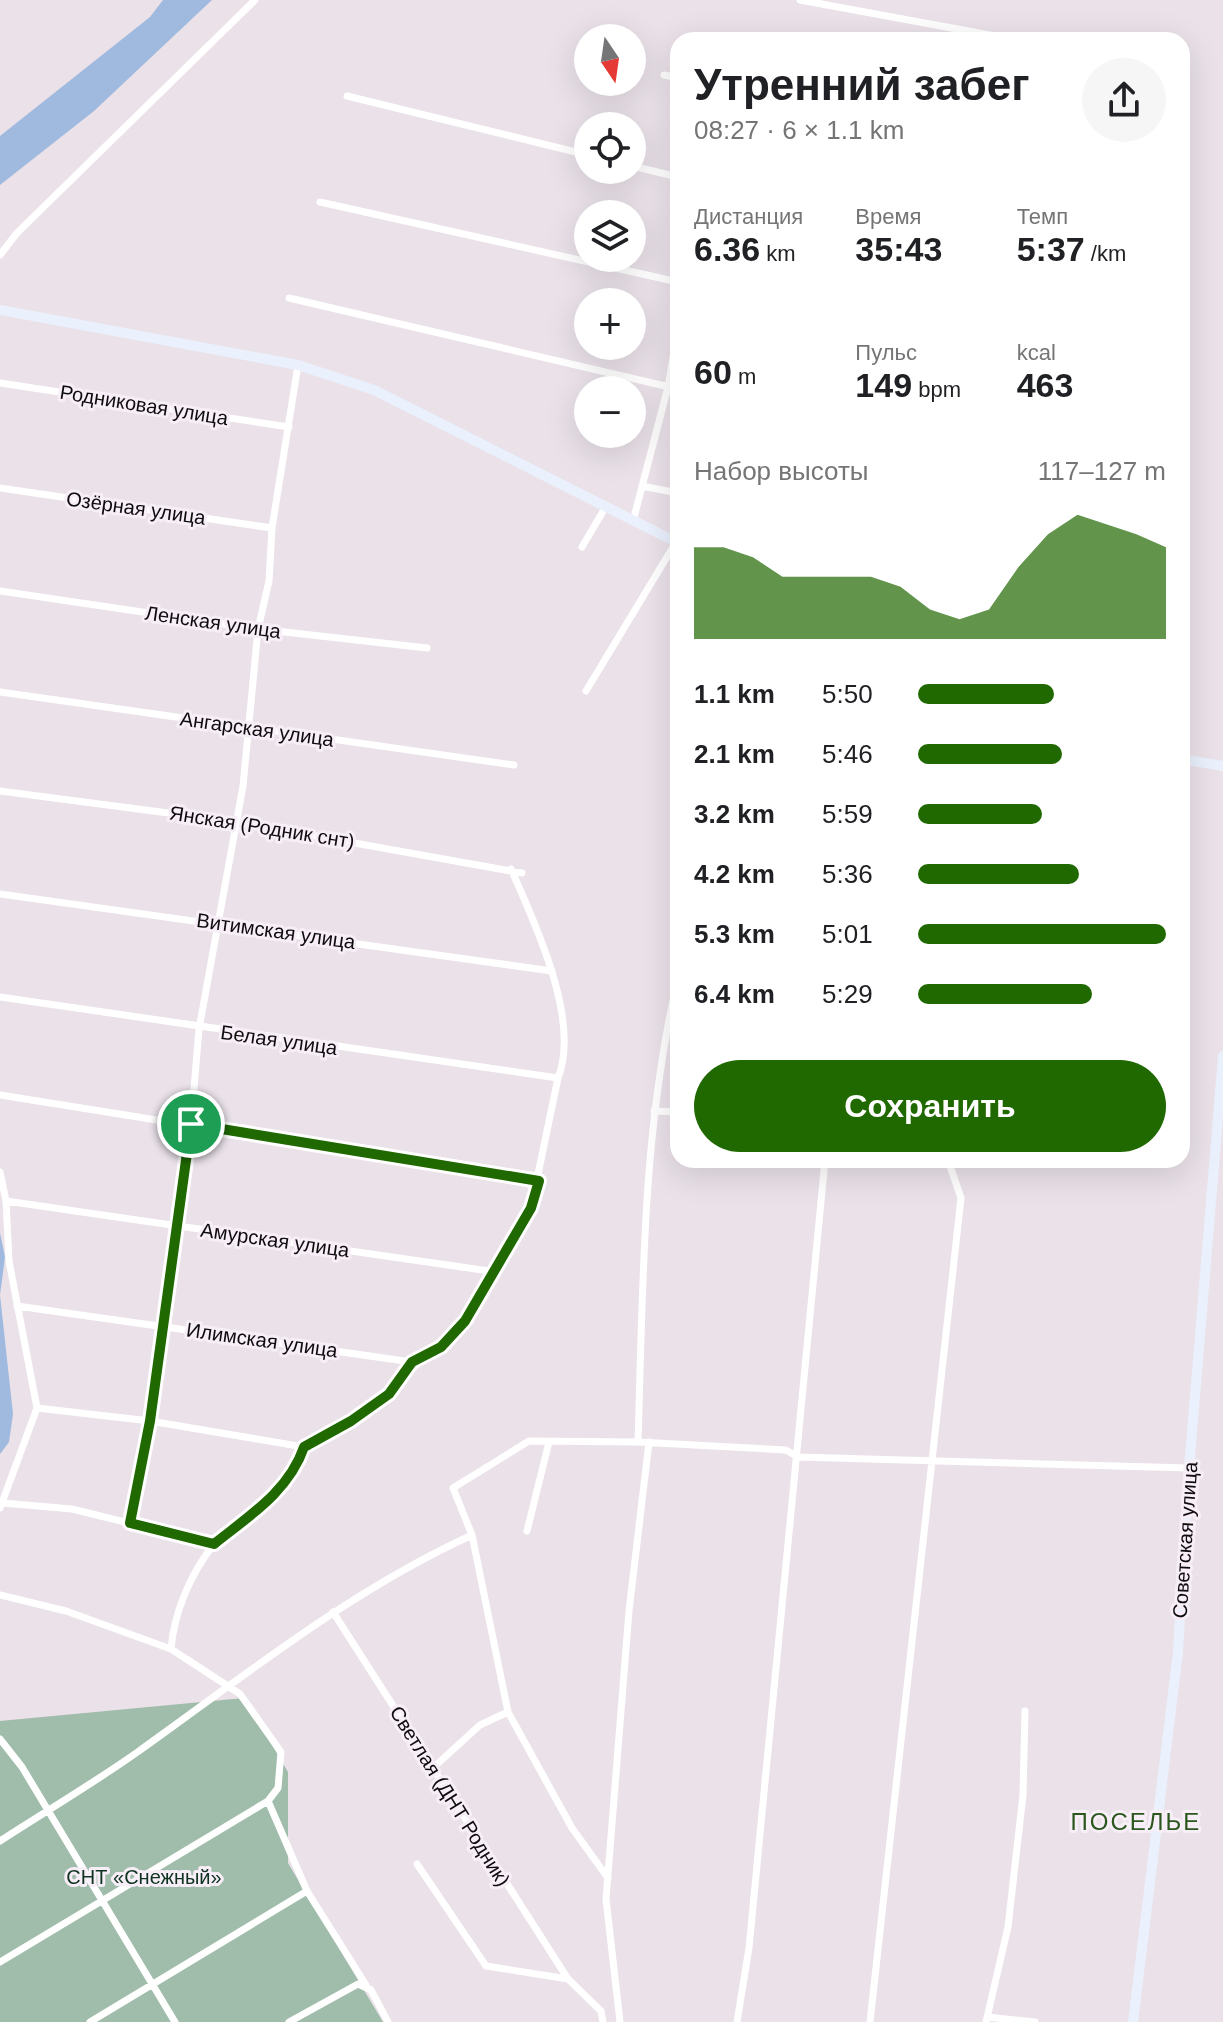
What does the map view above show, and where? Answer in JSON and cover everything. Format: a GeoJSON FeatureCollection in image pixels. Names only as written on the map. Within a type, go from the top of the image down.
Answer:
{"type":"FeatureCollection","features":[{"type":"Feature","properties":{"kind":"main road"},"geometry":{"type":"LineString","coordinates":[[0,310],[298,365],[374,390],[670,540]]}},
{"type":"Feature","properties":{"kind":"main road"},"geometry":{"type":"LineString","coordinates":[[1190,760],[1223,766]]}},
{"type":"Feature","properties":{"kind":"main road","name":"Советская улица"},"geometry":{"type":"LineString","coordinates":[[1133,2022],[1178,1652],[1189,1468],[1223,1056]]}},
{"type":"Feature","properties":{"kind":"street"},"geometry":{"type":"LineString","coordinates":[[0,255],[17,233],[255,0]]}},
{"type":"Feature","properties":{"kind":"street"},"geometry":{"type":"LineString","coordinates":[[800,0],[974,32]]}},
{"type":"Feature","properties":{"kind":"street"},"geometry":{"type":"LineString","coordinates":[[664,75],[670,76]]}},
{"type":"Feature","properties":{"kind":"street"},"geometry":{"type":"LineString","coordinates":[[347,96],[574,152]]}},
{"type":"Feature","properties":{"kind":"street"},"geometry":{"type":"LineString","coordinates":[[646,169],[670,175]]}},
{"type":"Feature","properties":{"kind":"street"},"geometry":{"type":"LineString","coordinates":[[320,202],[670,280]]}},
{"type":"Feature","properties":{"kind":"street"},"geometry":{"type":"LineString","coordinates":[[289,298],[668,387]]}},
{"type":"Feature","properties":{"kind":"street"},"geometry":{"type":"LineString","coordinates":[[130,1523],[150,1421],[191,1124],[199,1029],[216,923],[237,822],[258,629],[269,581],[272,528],[298,365]]}},
{"type":"Feature","properties":{"kind":"street"},"geometry":{"type":"LineString","coordinates":[[633,521],[670,375]]}},
{"type":"Feature","properties":{"kind":"street","name":"Родниковая улица"},"geometry":{"type":"LineString","coordinates":[[0,383],[289,427]]}},
{"type":"Feature","properties":{"kind":"street"},"geometry":{"type":"LineString","coordinates":[[642,486],[670,491]]}},
{"type":"Feature","properties":{"kind":"street","name":"Озёрная улица"},"geometry":{"type":"LineString","coordinates":[[0,488],[272,528]]}},
{"type":"Feature","properties":{"kind":"street"},"geometry":{"type":"LineString","coordinates":[[582,547],[605,508]]}},
{"type":"Feature","properties":{"kind":"street"},"geometry":{"type":"LineString","coordinates":[[586,691],[670,554]]}},
{"type":"Feature","properties":{"kind":"street","name":"Ленская улица"},"geometry":{"type":"LineString","coordinates":[[0,591],[258,629],[427,648]]}},
{"type":"Feature","properties":{"kind":"street","name":"Ангарская улица"},"geometry":{"type":"LineString","coordinates":[[0,692],[514,765]]}},
{"type":"Feature","properties":{"kind":"street","name":"Янская (Родник снт)"},"geometry":{"type":"LineString","coordinates":[[0,791],[237,822],[522,873]]}},
{"type":"Feature","properties":{"kind":"street"},"geometry":{"type":"LineString","coordinates":[[37,1408],[150,1421],[304,1447],[351,1421],[389,1394],[412,1362],[441,1347],[465,1321],[531,1208],[558,1078],[565,1059],[547,951],[511,869]]}},
{"type":"Feature","properties":{"kind":"street","name":"Витимская улица"},"geometry":{"type":"LineString","coordinates":[[0,894],[552,971]]}},
{"type":"Feature","properties":{"kind":"street","name":"Белая улица"},"geometry":{"type":"LineString","coordinates":[[0,997],[199,1029],[558,1078]]}},
{"type":"Feature","properties":{"kind":"street"},"geometry":{"type":"LineString","coordinates":[[638,1442],[644,1201],[654,1111],[670,1022]]}},
{"type":"Feature","properties":{"kind":"street"},"geometry":{"type":"LineString","coordinates":[[0,1095],[539,1181]]}},
{"type":"Feature","properties":{"kind":"street"},"geometry":{"type":"LineString","coordinates":[[654,1111],[670,1112]]}},
{"type":"Feature","properties":{"kind":"street"},"geometry":{"type":"LineString","coordinates":[[737,2022],[749,1948],[824,1168]]}},
{"type":"Feature","properties":{"kind":"street"},"geometry":{"type":"LineString","coordinates":[[870,2022],[961,1198],[951,1168]]}},
{"type":"Feature","properties":{"kind":"street"},"geometry":{"type":"LineString","coordinates":[[0,1172],[6,1201],[9,1261],[37,1408],[2,1506],[72,1509],[214,1544]]}},
{"type":"Feature","properties":{"kind":"street","name":"Амурская улица"},"geometry":{"type":"LineString","coordinates":[[6,1201],[496,1272]]}},
{"type":"Feature","properties":{"kind":"street","name":"Илимская улица"},"geometry":{"type":"LineString","coordinates":[[17,1306],[412,1362]]}},
{"type":"Feature","properties":{"kind":"street"},"geometry":{"type":"LineString","coordinates":[[608,1878],[572,1828],[508,1712],[472,1535],[453,1488],[529,1441],[649,1442],[786,1450],[798,1457],[1189,1468]]}},
{"type":"Feature","properties":{"kind":"street"},"geometry":{"type":"LineString","coordinates":[[527,1531],[549,1442]]}},
{"type":"Feature","properties":{"kind":"street"},"geometry":{"type":"LineString","coordinates":[[620,2022],[606,1899],[629,1611],[649,1442]]}},
{"type":"Feature","properties":{"kind":"street"},"geometry":{"type":"LineString","coordinates":[[171,1649],[172,1634],[195,1568],[214,1544],[278,1492],[299,1464],[304,1447]]}},
{"type":"Feature","properties":{"kind":"street"},"geometry":{"type":"LineString","coordinates":[[0,1841],[140,1750],[333,1612],[430,1554],[472,1535]]}},
{"type":"Feature","properties":{"kind":"street"},"geometry":{"type":"LineString","coordinates":[[0,1595],[66,1611],[171,1649],[240,1694],[281,1752],[278,1788],[268,1801],[0,1962]]}},
{"type":"Feature","properties":{"kind":"street","name":"Светлая (ДНТ Родник)"},"geometry":{"type":"LineString","coordinates":[[333,1612],[568,1979],[601,2011],[603,2022]]}},
{"type":"Feature","properties":{"kind":"street"},"geometry":{"type":"LineString","coordinates":[[1025,1711],[1023,1795],[1010,1913],[987,2020],[1035,2022]]}},
{"type":"Feature","properties":{"kind":"street"},"geometry":{"type":"LineString","coordinates":[[434,1767],[480,1725],[508,1712]]}},
{"type":"Feature","properties":{"kind":"street"},"geometry":{"type":"LineString","coordinates":[[0,1739],[8,1745],[175,2022]]}},
{"type":"Feature","properties":{"kind":"street"},"geometry":{"type":"LineString","coordinates":[[268,1801],[307,1891],[388,2022]]}},
{"type":"Feature","properties":{"kind":"street"},"geometry":{"type":"LineString","coordinates":[[417,1864],[486,1966],[568,1979]]}},
{"type":"Feature","properties":{"kind":"street"},"geometry":{"type":"LineString","coordinates":[[90,2022],[307,1891]]}},
{"type":"Feature","properties":{"kind":"street"},"geometry":{"type":"LineString","coordinates":[[289,2022],[351,1985],[366,1985]]}},
{"type":"Feature","properties":{"kind":"green space","name":"СНТ «Снежный»"},"geometry":{"type":"Polygon","coordinates":[[[244,1698],[288,1772],[288,1863],[383,2022],[0,2022],[0,1721],[244,1698]]]}},
{"type":"Feature","properties":{"kind":"water"},"geometry":{"type":"Polygon","coordinates":[[[163,0],[212,0],[94,111],[0,185],[0,136],[150,17],[163,0]]]}},
{"type":"Feature","properties":{"kind":"water"},"geometry":{"type":"Polygon","coordinates":[[[0,1233],[5,1257],[0,1295],[0,1233]]]}},
{"type":"Feature","properties":{"kind":"water"},"geometry":{"type":"Polygon","coordinates":[[[0,1295],[13,1414],[9,1442],[0,1454],[0,1295]]]}},
{"type":"Feature","properties":{"kind":"district","name":"ПОСЕЛЬЕ"},"geometry":{"type":"Point","coordinates":[1136,1821]}},
{"type":"Feature","properties":{"kind":"route"},"geometry":{"type":"LineString","coordinates":[[191,1124],[539,1181],[531,1208],[465,1321],[441,1347],[412,1362],[389,1394],[351,1421],[304,1447],[299,1464],[278,1492],[214,1544],[130,1523],[150,1421],[191,1124]]}}]}
